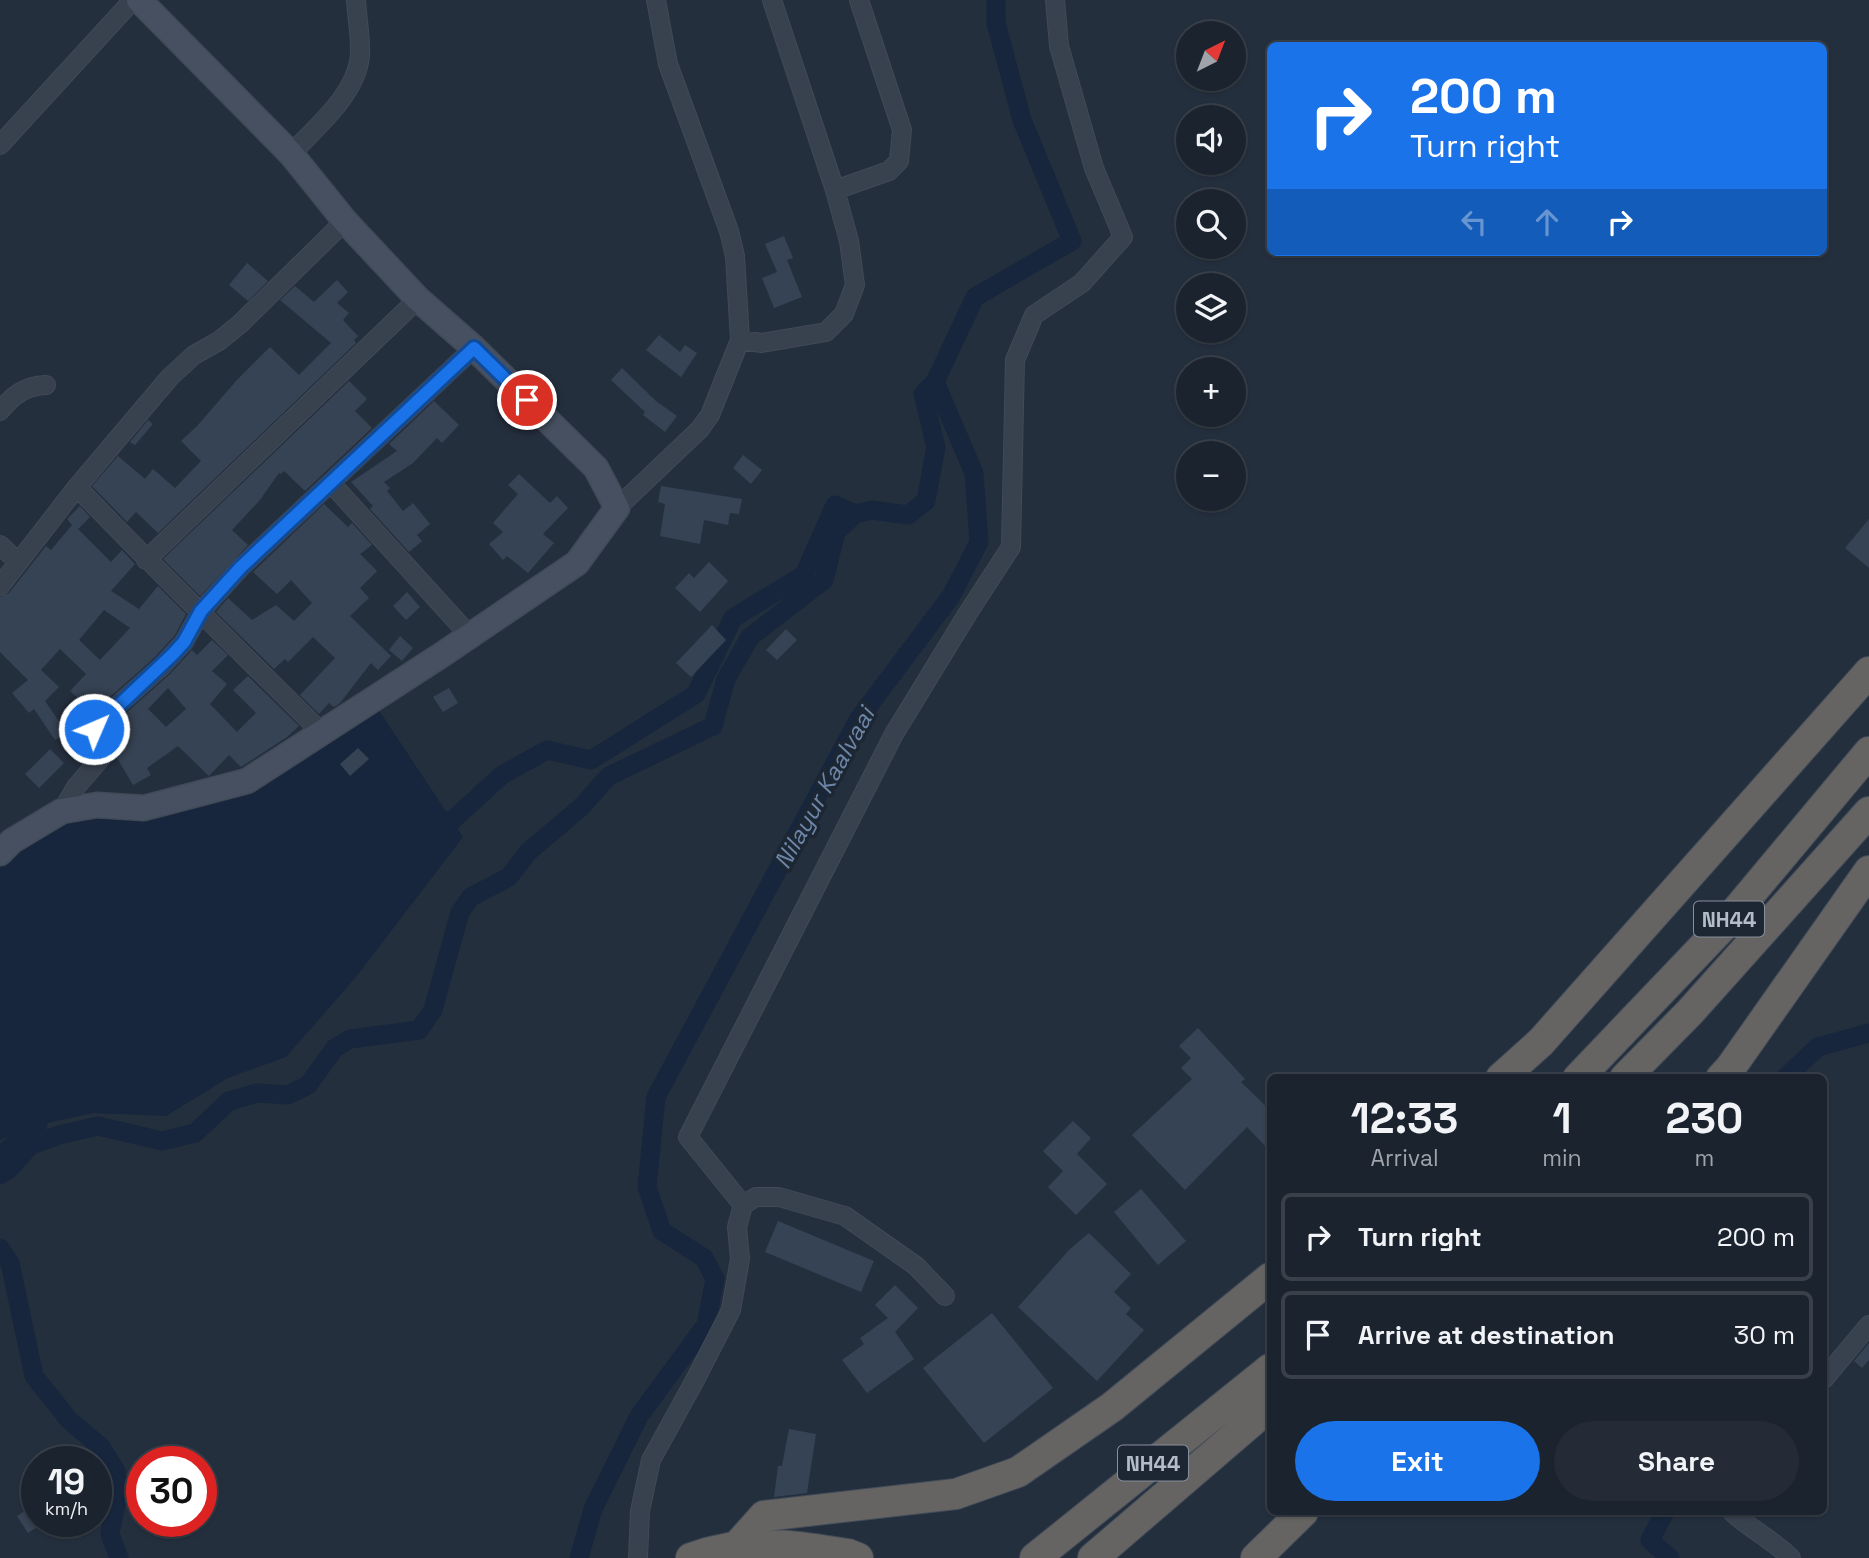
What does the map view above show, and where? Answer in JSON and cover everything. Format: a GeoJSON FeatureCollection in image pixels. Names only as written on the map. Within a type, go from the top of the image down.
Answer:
{"type":"FeatureCollection","features":[{"type":"Feature","properties":{"kind":"highway"},"geometry":{"type":"LineString","coordinates":[[1505,1074],[1541,1042],[1869,672]]}},
{"type":"Feature","properties":{"kind":"highway","name":"NH44"},"geometry":{"type":"LineString","coordinates":[[1582,1074],[1726,923],[1869,751]]}},
{"type":"Feature","properties":{"kind":"highway","name":"NH44"},"geometry":{"type":"LineString","coordinates":[[1629,1074],[1690,1012],[1869,812]]}},
{"type":"Feature","properties":{"kind":"highway"},"geometry":{"type":"LineString","coordinates":[[1725,1074],[1869,870]]}},
{"type":"Feature","properties":{"kind":"highway"},"geometry":{"type":"LineString","coordinates":[[738,1545],[764,1516],[956,1494],[1018,1472],[1112,1407],[1267,1280]]}},
{"type":"Feature","properties":{"kind":"highway","name":"NH44"},"geometry":{"type":"LineString","coordinates":[[1035,1558],[1267,1371]]}},
{"type":"Feature","properties":{"kind":"highway","name":"NH44"},"geometry":{"type":"LineString","coordinates":[[1093,1558],[1267,1409]]}},
{"type":"Feature","properties":{"kind":"highway"},"geometry":{"type":"LineString","coordinates":[[1256,1558],[1300,1515]]}},
{"type":"Feature","properties":{"kind":"highway"},"geometry":{"type":"LineString","coordinates":[[691,1558],[738,1545],[775,1543],[848,1554],[858,1558]]}},
{"type":"Feature","properties":{"kind":"main road"},"geometry":{"type":"LineString","coordinates":[[0,853],[12,841],[62,811],[97,805],[144,808],[247,781],[577,563],[617,508],[596,468],[474,348],[418,299],[345,221],[291,155],[139,0]]}},
{"type":"Feature","properties":{"kind":"street"},"geometry":{"type":"LineString","coordinates":[[0,145],[133,0]]}},
{"type":"Feature","properties":{"kind":"street"},"geometry":{"type":"LineString","coordinates":[[291,155],[340,100],[355,75],[360,54],[356,0]]}},
{"type":"Feature","properties":{"kind":"street"},"geometry":{"type":"LineString","coordinates":[[617,508],[705,422],[715,404],[740,340],[735,256],[729,231],[668,64],[656,0]]}},
{"type":"Feature","properties":{"kind":"street"},"geometry":{"type":"LineString","coordinates":[[740,340],[762,342],[826,332],[844,314],[855,285],[849,241],[835,190],[772,0]]}},
{"type":"Feature","properties":{"kind":"street"},"geometry":{"type":"LineString","coordinates":[[835,190],[889,172],[899,161],[902,130],[859,0]]}},
{"type":"Feature","properties":{"kind":"street"},"geometry":{"type":"LineString","coordinates":[[743,1205],[688,1137],[894,734],[968,612],[1012,547],[1015,360],[1034,315],[1082,283],[1123,237],[1094,168],[1059,46],[1055,0]]}},
{"type":"Feature","properties":{"kind":"street"},"geometry":{"type":"LineString","coordinates":[[0,586],[77,487],[170,377],[194,355],[219,341],[240,324],[345,221]]}},
{"type":"Feature","properties":{"kind":"street"},"geometry":{"type":"LineString","coordinates":[[146,560],[418,299]]}},
{"type":"Feature","properties":{"kind":"street"},"geometry":{"type":"LineString","coordinates":[[62,811],[76,787],[101,758],[102,749],[93,738],[94,729],[177,650],[201,611],[241,567],[474,348]]}},
{"type":"Feature","properties":{"kind":"street"},"geometry":{"type":"LineString","coordinates":[[0,411],[17,393],[30,386],[46,385]]}},
{"type":"Feature","properties":{"kind":"street"},"geometry":{"type":"LineString","coordinates":[[331,483],[470,636]]}},
{"type":"Feature","properties":{"kind":"street"},"geometry":{"type":"LineString","coordinates":[[77,487],[146,560],[201,611],[322,733]]}},
{"type":"Feature","properties":{"kind":"street"},"geometry":{"type":"LineString","coordinates":[[0,545],[18,562]]}},
{"type":"Feature","properties":{"kind":"street"},"geometry":{"type":"LineString","coordinates":[[638,1558],[640,1510],[651,1460],[731,1310],[740,1259],[737,1227],[743,1205],[756,1197],[779,1197],[845,1216],[916,1266],[945,1296]]}},
{"type":"Feature","properties":{"kind":"street"},"geometry":{"type":"LineString","coordinates":[[1827,1375],[1869,1325]]}},
{"type":"Feature","properties":{"kind":"street"},"geometry":{"type":"LineString","coordinates":[[1735,1515],[1775,1543],[1791,1558]]}},
{"type":"Feature","properties":{"kind":"water"},"geometry":{"type":"Polygon","coordinates":[[[378,709],[463,837],[356,977],[286,1057],[228,1078],[166,1116],[93,1113],[38,1125],[0,1140],[0,867],[29,839],[65,819],[156,815],[378,709]]]}},
{"type":"Feature","properties":{"kind":"building"},"geometry":{"type":"Polygon","coordinates":[[[784,236],[793,258],[787,260],[802,297],[774,308],[762,278],[777,272],[765,244],[784,236]]]}},
{"type":"Feature","properties":{"kind":"building"},"geometry":{"type":"Polygon","coordinates":[[[247,263],[268,281],[248,301],[229,285],[247,263]]]}},
{"type":"Feature","properties":{"kind":"building"},"geometry":{"type":"Polygon","coordinates":[[[337,280],[348,292],[337,303],[349,313],[343,320],[358,336],[354,340],[356,343],[158,533],[136,512],[127,522],[92,486],[118,456],[145,479],[153,469],[175,488],[201,461],[181,441],[270,347],[299,375],[331,343],[280,300],[295,286],[314,302],[337,280]]]}},
{"type":"Feature","properties":{"kind":"building"},"geometry":{"type":"Polygon","coordinates":[[[659,335],[680,352],[685,345],[697,353],[681,377],[646,350],[659,335]]]}},
{"type":"Feature","properties":{"kind":"building"},"geometry":{"type":"Polygon","coordinates":[[[622,368],[656,401],[677,416],[665,432],[643,415],[645,412],[611,380],[622,368]]]}},
{"type":"Feature","properties":{"kind":"building"},"geometry":{"type":"Polygon","coordinates":[[[349,381],[367,399],[355,411],[372,428],[305,491],[284,471],[279,473],[260,500],[232,530],[248,545],[200,596],[163,559],[349,381]]]}},
{"type":"Feature","properties":{"kind":"building"},"geometry":{"type":"Polygon","coordinates":[[[434,401],[459,425],[442,443],[437,438],[413,463],[384,482],[390,488],[387,491],[403,511],[413,503],[430,524],[417,535],[422,541],[409,552],[370,509],[373,506],[351,482],[397,451],[389,444],[434,401]]]}},
{"type":"Feature","properties":{"kind":"building"},"geometry":{"type":"Polygon","coordinates":[[[148,420],[153,424],[135,445],[130,442],[148,420]]]}},
{"type":"Feature","properties":{"kind":"building"},"geometry":{"type":"Polygon","coordinates":[[[743,455],[762,470],[751,484],[733,468],[743,455]]]}},
{"type":"Feature","properties":{"kind":"building"},"geometry":{"type":"Polygon","coordinates":[[[519,474],[550,503],[557,496],[568,508],[543,534],[554,543],[528,573],[507,556],[503,560],[489,544],[503,532],[493,523],[518,494],[508,485],[519,474]]]}},
{"type":"Feature","properties":{"kind":"building"},"geometry":{"type":"Polygon","coordinates":[[[661,486],[742,499],[739,514],[730,513],[728,525],[704,520],[700,544],[660,536],[665,504],[658,502],[661,486]]]}},
{"type":"Feature","properties":{"kind":"building"},"geometry":{"type":"Polygon","coordinates":[[[324,504],[348,527],[352,523],[372,545],[360,554],[377,571],[360,588],[369,598],[350,616],[391,656],[378,670],[371,663],[340,703],[334,707],[329,703],[319,714],[300,695],[335,658],[313,637],[288,662],[285,659],[274,669],[216,612],[228,598],[252,620],[276,605],[294,621],[312,603],[291,580],[277,594],[253,572],[324,504]]]}},
{"type":"Feature","properties":{"kind":"building"},"geometry":{"type":"Polygon","coordinates":[[[80,506],[90,517],[78,529],[111,562],[122,550],[135,564],[111,591],[139,609],[158,586],[186,614],[175,635],[154,658],[93,712],[70,691],[86,674],[60,649],[41,670],[59,687],[45,701],[67,733],[55,740],[34,709],[29,713],[12,693],[28,680],[0,652],[0,597],[9,593],[46,546],[51,550],[72,525],[67,519],[80,506]],[[104,610],[79,640],[100,660],[130,628],[104,610]]]}},
{"type":"Feature","properties":{"kind":"building"},"geometry":{"type":"Polygon","coordinates":[[[1869,519],[1869,568],[1845,548],[1869,519]]]}},
{"type":"Feature","properties":{"kind":"building"},"geometry":{"type":"Polygon","coordinates":[[[709,562],[728,581],[700,612],[675,588],[689,573],[694,578],[709,562]]]}},
{"type":"Feature","properties":{"kind":"building"},"geometry":{"type":"Polygon","coordinates":[[[407,592],[420,607],[406,620],[393,606],[407,592]]]}},
{"type":"Feature","properties":{"kind":"building"},"geometry":{"type":"Polygon","coordinates":[[[712,625],[726,640],[691,677],[676,663],[712,625]]]}},
{"type":"Feature","properties":{"kind":"building"},"geometry":{"type":"Polygon","coordinates":[[[786,629],[797,640],[777,660],[766,650],[786,629]]]}},
{"type":"Feature","properties":{"kind":"building"},"geometry":{"type":"Polygon","coordinates":[[[400,636],[413,648],[402,661],[389,650],[400,636]]]}},
{"type":"Feature","properties":{"kind":"building"},"geometry":{"type":"Polygon","coordinates":[[[212,640],[228,655],[212,671],[227,684],[210,704],[237,732],[256,713],[233,690],[248,676],[299,726],[241,767],[229,755],[209,776],[178,746],[147,768],[151,775],[133,785],[114,753],[124,747],[107,730],[170,674],[192,650],[197,655],[212,640]],[[168,688],[148,709],[166,727],[186,709],[168,688]]]}},
{"type":"Feature","properties":{"kind":"building"},"geometry":{"type":"Polygon","coordinates":[[[449,688],[458,703],[443,712],[433,697],[449,688]]]}},
{"type":"Feature","properties":{"kind":"building"},"geometry":{"type":"Polygon","coordinates":[[[358,748],[369,759],[350,776],[340,764],[358,748]]]}},
{"type":"Feature","properties":{"kind":"building"},"geometry":{"type":"Polygon","coordinates":[[[50,749],[64,763],[39,788],[25,774],[50,749]]]}},
{"type":"Feature","properties":{"kind":"building"},"geometry":{"type":"Polygon","coordinates":[[[1198,1028],[1245,1079],[1241,1082],[1267,1107],[1267,1148],[1247,1127],[1185,1190],[1132,1135],[1192,1079],[1181,1068],[1191,1058],[1179,1046],[1198,1028]]]}},
{"type":"Feature","properties":{"kind":"building"},"geometry":{"type":"Polygon","coordinates":[[[1073,1121],[1091,1138],[1077,1154],[1107,1184],[1076,1215],[1048,1187],[1063,1171],[1043,1151],[1073,1121]]]}},
{"type":"Feature","properties":{"kind":"building"},"geometry":{"type":"Polygon","coordinates":[[[1141,1189],[1186,1241],[1158,1265],[1114,1212],[1141,1189]]]}},
{"type":"Feature","properties":{"kind":"building"},"geometry":{"type":"Polygon","coordinates":[[[778,1221],[874,1261],[861,1292],[765,1252],[778,1221]]]}},
{"type":"Feature","properties":{"kind":"building"},"geometry":{"type":"Polygon","coordinates":[[[1089,1233],[1131,1274],[1114,1292],[1131,1308],[1126,1314],[1144,1330],[1097,1381],[1018,1307],[1070,1249],[1089,1233]]]}},
{"type":"Feature","properties":{"kind":"building"},"geometry":{"type":"Polygon","coordinates":[[[895,1285],[918,1308],[895,1332],[914,1359],[867,1393],[842,1360],[864,1344],[860,1338],[888,1318],[875,1305],[895,1285]]]}},
{"type":"Feature","properties":{"kind":"building"},"geometry":{"type":"Polygon","coordinates":[[[992,1313],[1053,1388],[984,1443],[923,1368],[992,1313]]]}},
{"type":"Feature","properties":{"kind":"building"},"geometry":{"type":"Polygon","coordinates":[[[1869,1343],[1869,1360],[1862,1368],[1854,1361],[1869,1343]]]}},
{"type":"Feature","properties":{"kind":"building"},"geometry":{"type":"Polygon","coordinates":[[[789,1429],[816,1434],[807,1493],[774,1497],[778,1466],[782,1466],[789,1429]]]}},
{"type":"Feature","properties":{"kind":"waterway","name":"Nilayur Kaalvaai"},"geometry":{"type":"LineString","coordinates":[[579,1558],[593,1509],[639,1416],[706,1325],[715,1279],[704,1258],[662,1231],[647,1187],[656,1097],[858,720],[951,596],[979,542],[974,473],[935,382],[975,297],[1072,241],[1022,120],[996,23],[996,0]]}},
{"type":"Feature","properties":{"kind":"waterway"},"geometry":{"type":"LineString","coordinates":[[0,1175],[31,1145],[98,1126],[162,1141],[195,1133],[229,1101],[257,1093],[288,1095],[308,1085],[335,1048],[350,1039],[419,1030],[433,1010],[460,912],[471,897],[509,877],[528,852],[581,807],[609,776],[713,726],[726,679],[750,637],[824,580],[836,532],[855,514],[872,510],[908,515],[926,501],[936,447],[923,394],[935,382]]}},
{"type":"Feature","properties":{"kind":"waterway"},"geometry":{"type":"LineString","coordinates":[[433,838],[502,775],[547,750],[591,760],[696,694],[733,618],[804,575],[835,505],[855,514]]}},
{"type":"Feature","properties":{"kind":"waterway"},"geometry":{"type":"LineString","coordinates":[[1789,1074],[1818,1047],[1869,1033]]}},
{"type":"Feature","properties":{"kind":"waterway"},"geometry":{"type":"LineString","coordinates":[[0,1156],[38,1125],[28,1104]]}},
{"type":"Feature","properties":{"kind":"waterway"},"geometry":{"type":"LineString","coordinates":[[0,1248],[10,1263],[34,1376],[69,1420],[101,1447],[116,1471],[118,1494],[110,1534],[119,1558]]}},
{"type":"Feature","properties":{"kind":"waterway"},"geometry":{"type":"LineString","coordinates":[[1663,1515],[1650,1540],[1670,1558]]}},
{"type":"Feature","properties":{"kind":"route"},"geometry":{"type":"LineString","coordinates":[[94,729],[184,642],[201,611],[241,567],[474,348],[527,400]]}}]}
